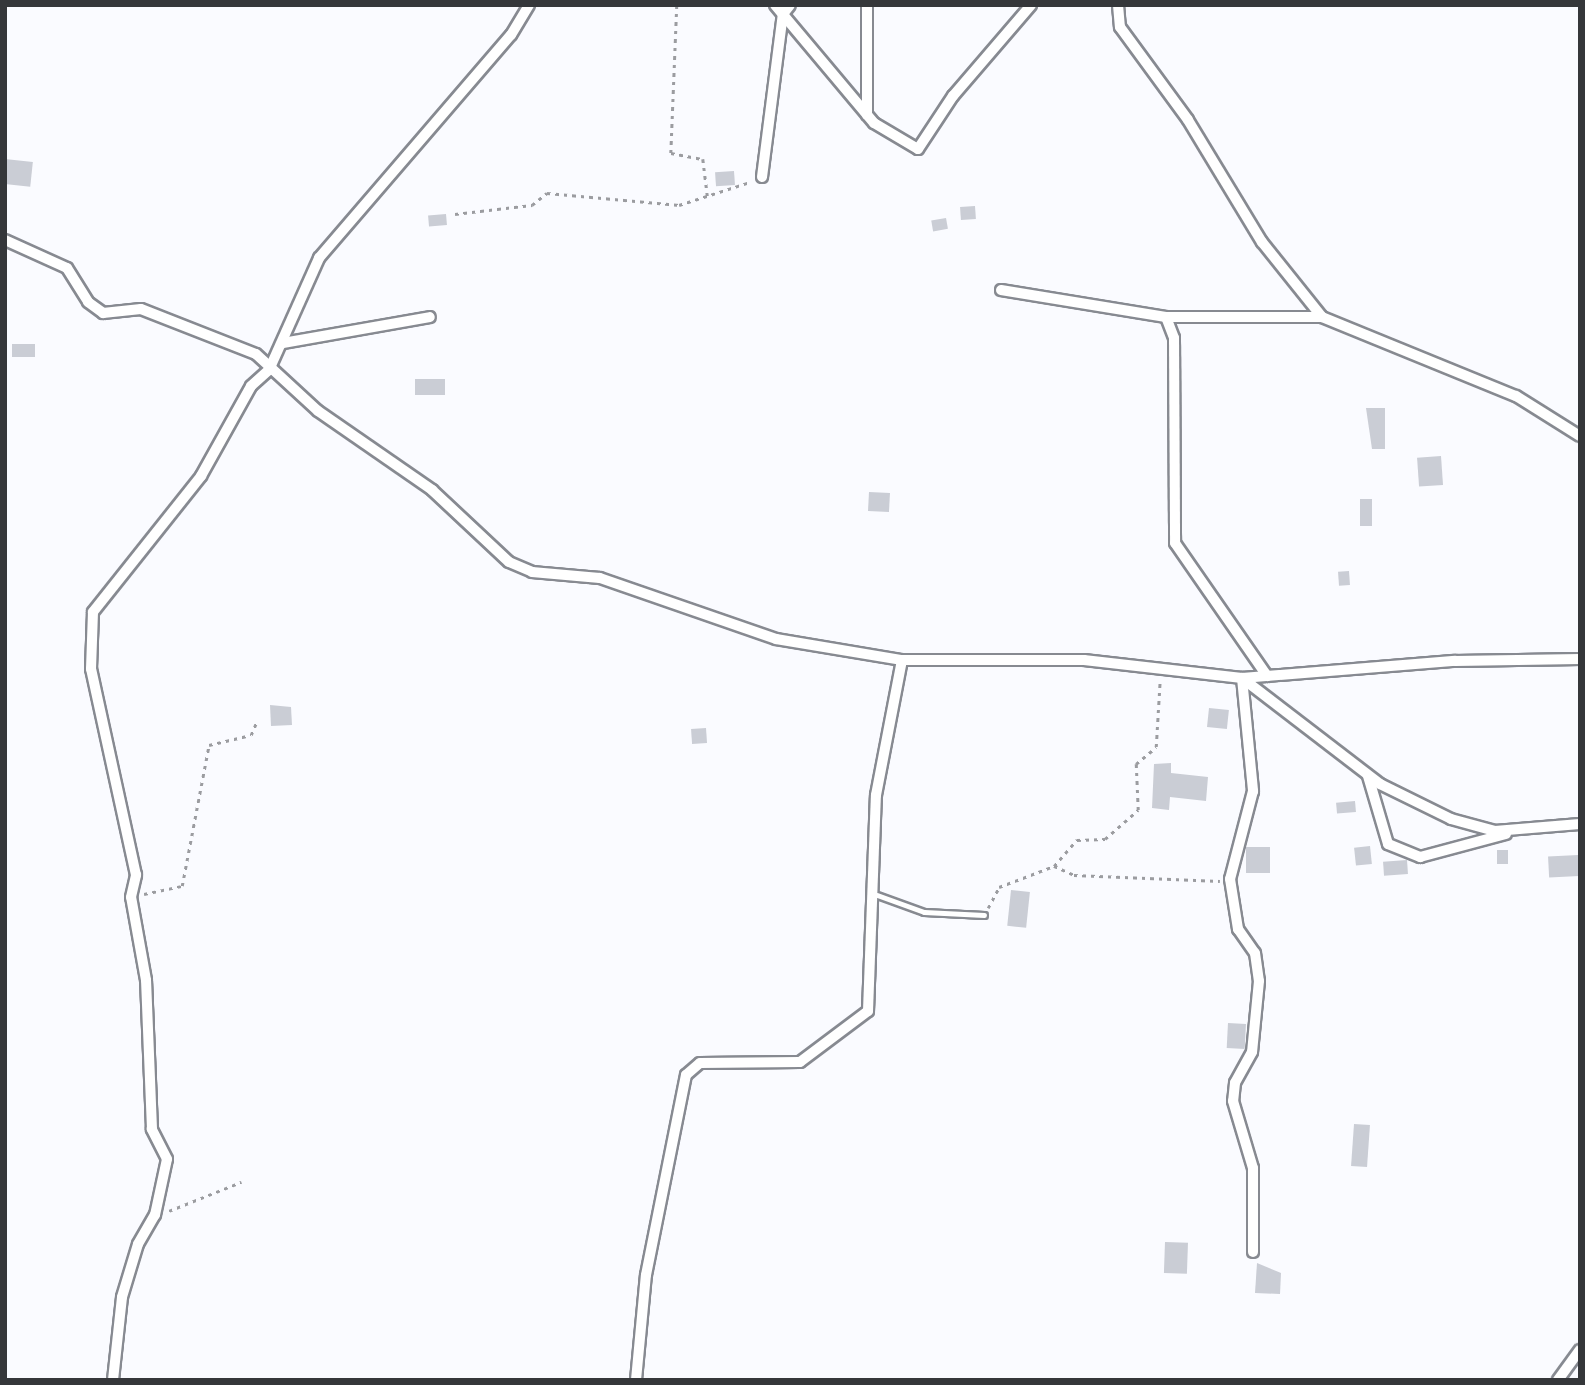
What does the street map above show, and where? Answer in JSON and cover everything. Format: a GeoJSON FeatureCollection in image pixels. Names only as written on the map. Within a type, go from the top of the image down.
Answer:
{"type":"FeatureCollection","features":[{"type":"Feature","properties":{"kind":"street"},"geometry":{"type":"LineString","coordinates":[[113,1380],[122,1297],[138,1244],[155,1215],[167,1159],[152,1129],[146,981],[131,897],[136,875],[91,669],[93,612],[201,476],[251,386],[269,370],[319,258],[511,36],[529,5]]}},
{"type":"Feature","properties":{"kind":"street"},"geometry":{"type":"LineString","coordinates":[[867,5],[867,115]]}},
{"type":"Feature","properties":{"kind":"street"},"geometry":{"type":"LineString","coordinates":[[783,8],[867,115],[918,149],[953,96],[1031,5]]}},
{"type":"Feature","properties":{"kind":"street"},"geometry":{"type":"LineString","coordinates":[[1118,5],[1120,27],[1188,120],[1262,242],[1322,317]]}},
{"type":"Feature","properties":{"kind":"street"},"geometry":{"type":"LineString","coordinates":[[762,177],[783,8]]}},
{"type":"Feature","properties":{"kind":"street"},"geometry":{"type":"LineString","coordinates":[[5,240],[67,268],[88,302],[103,313],[141,309],[240,345],[269,370],[416,478],[509,562],[532,572],[600,578],[776,639],[902,660],[1160,666],[1242,678],[1580,659]]}},
{"type":"Feature","properties":{"kind":"street"},"geometry":{"type":"LineString","coordinates":[[1001,290],[1166,317],[1322,317],[1516,396],[1580,436]]}},
{"type":"Feature","properties":{"kind":"street"},"geometry":{"type":"LineString","coordinates":[[283,343],[430,317]]}},
{"type":"Feature","properties":{"kind":"street"},"geometry":{"type":"LineString","coordinates":[[1166,317],[1174,338],[1175,543],[1267,676]]}},
{"type":"Feature","properties":{"kind":"street"},"geometry":{"type":"LineString","coordinates":[[636,1380],[646,1275],[687,1075],[700,1063],[800,1062],[868,1011],[877,895],[876,795],[902,660]]}},
{"type":"Feature","properties":{"kind":"street"},"geometry":{"type":"LineString","coordinates":[[1242,678],[1368,776],[1451,819],[1495,831],[1580,824]]}},
{"type":"Feature","properties":{"kind":"street"},"geometry":{"type":"LineString","coordinates":[[1242,678],[1253,791],[1230,879],[1238,929],[1255,953],[1259,981],[1252,1052],[1235,1083],[1233,1101],[1253,1168],[1253,1252]]}},
{"type":"Feature","properties":{"kind":"street"},"geometry":{"type":"LineString","coordinates":[[1368,776],[1388,844],[1420,857],[1475,847],[1515,830]]}},
{"type":"Feature","properties":{"kind":"street"},"geometry":{"type":"LineString","coordinates":[[1558,1380],[1580,1350]]}},
{"type":"Feature","properties":{"kind":"lane"},"geometry":{"type":"LineString","coordinates":[[877,895],[924,912],[985,915]]}},
{"type":"Feature","properties":{"kind":"path"},"geometry":{"type":"LineString","coordinates":[[677,5],[671,153],[703,159],[708,197]]}},
{"type":"Feature","properties":{"kind":"path"},"geometry":{"type":"LineString","coordinates":[[455,214],[532,205],[547,193],[654,207],[708,197],[762,177]]}},
{"type":"Feature","properties":{"kind":"path"},"geometry":{"type":"LineString","coordinates":[[985,915],[999,887],[1054,866],[1077,840],[1105,839],[1138,810],[1136,764],[1156,747],[1160,666]]}},
{"type":"Feature","properties":{"kind":"path"},"geometry":{"type":"LineString","coordinates":[[131,897],[182,886],[209,745],[251,735],[256,723]]}},
{"type":"Feature","properties":{"kind":"path"},"geometry":{"type":"LineString","coordinates":[[1054,866],[1112,879],[1205,884],[1230,879]]}},
{"type":"Feature","properties":{"kind":"path"},"geometry":{"type":"LineString","coordinates":[[155,1215],[241,1182]]}},
{"type":"Feature","properties":{"kind":"building"},"geometry":{"type":"Polygon","coordinates":[[[5,159],[33,162],[30,187],[5,184],[5,159]]]}},
{"type":"Feature","properties":{"kind":"building"},"geometry":{"type":"Polygon","coordinates":[[[734,171],[735,185],[716,186],[715,172],[734,171]]]}},
{"type":"Feature","properties":{"kind":"building"},"geometry":{"type":"Polygon","coordinates":[[[975,206],[976,219],[961,220],[960,207],[975,206]]]}},
{"type":"Feature","properties":{"kind":"building"},"geometry":{"type":"Polygon","coordinates":[[[446,214],[447,225],[429,227],[428,216],[446,214]]]}},
{"type":"Feature","properties":{"kind":"building"},"geometry":{"type":"Polygon","coordinates":[[[946,218],[948,229],[933,231],[931,221],[946,218]]]}},
{"type":"Feature","properties":{"kind":"building"},"geometry":{"type":"Polygon","coordinates":[[[12,344],[35,344],[35,357],[12,357],[12,344]]]}},
{"type":"Feature","properties":{"kind":"building"},"geometry":{"type":"Polygon","coordinates":[[[415,379],[445,379],[445,395],[415,395],[415,379]]]}},
{"type":"Feature","properties":{"kind":"building"},"geometry":{"type":"Polygon","coordinates":[[[1366,408],[1385,408],[1385,449],[1372,449],[1366,408]]]}},
{"type":"Feature","properties":{"kind":"building"},"geometry":{"type":"Polygon","coordinates":[[[1441,456],[1443,485],[1419,487],[1417,458],[1441,456]]]}},
{"type":"Feature","properties":{"kind":"building"},"geometry":{"type":"Polygon","coordinates":[[[869,492],[890,493],[889,512],[868,511],[869,492]]]}},
{"type":"Feature","properties":{"kind":"building"},"geometry":{"type":"Polygon","coordinates":[[[1360,499],[1372,499],[1372,526],[1360,526],[1360,499]]]}},
{"type":"Feature","properties":{"kind":"building"},"geometry":{"type":"Polygon","coordinates":[[[1349,571],[1350,585],[1339,586],[1338,572],[1349,571]]]}},
{"type":"Feature","properties":{"kind":"building"},"geometry":{"type":"Polygon","coordinates":[[[270,705],[291,707],[292,725],[271,726],[270,705]]]}},
{"type":"Feature","properties":{"kind":"building"},"geometry":{"type":"Polygon","coordinates":[[[1209,708],[1229,710],[1227,729],[1207,727],[1209,708]]]}},
{"type":"Feature","properties":{"kind":"building"},"geometry":{"type":"Polygon","coordinates":[[[706,728],[707,743],[692,744],[691,729],[706,728]]]}},
{"type":"Feature","properties":{"kind":"building"},"geometry":{"type":"Polygon","coordinates":[[[1171,763],[1171,773],[1208,777],[1206,801],[1170,797],[1169,810],[1152,808],[1154,764],[1171,763]]]}},
{"type":"Feature","properties":{"kind":"building"},"geometry":{"type":"Polygon","coordinates":[[[1355,801],[1356,812],[1337,814],[1336,803],[1355,801]]]}},
{"type":"Feature","properties":{"kind":"building"},"geometry":{"type":"Polygon","coordinates":[[[1370,846],[1372,864],[1356,866],[1354,848],[1370,846]]]}},
{"type":"Feature","properties":{"kind":"building"},"geometry":{"type":"Polygon","coordinates":[[[1246,847],[1270,847],[1270,873],[1246,873],[1246,847]]]}},
{"type":"Feature","properties":{"kind":"building"},"geometry":{"type":"Polygon","coordinates":[[[1497,850],[1508,850],[1508,864],[1497,864],[1497,850]]]}},
{"type":"Feature","properties":{"kind":"building"},"geometry":{"type":"Polygon","coordinates":[[[1578,855],[1579,876],[1549,878],[1548,857],[1578,855]]]}},
{"type":"Feature","properties":{"kind":"building"},"geometry":{"type":"Polygon","coordinates":[[[1407,860],[1408,874],[1384,876],[1383,862],[1407,860]]]}},
{"type":"Feature","properties":{"kind":"building"},"geometry":{"type":"Polygon","coordinates":[[[1011,890],[1030,892],[1026,928],[1007,926],[1011,890]]]}},
{"type":"Feature","properties":{"kind":"building"},"geometry":{"type":"Polygon","coordinates":[[[1228,1023],[1246,1024],[1245,1049],[1227,1048],[1228,1023]]]}},
{"type":"Feature","properties":{"kind":"building"},"geometry":{"type":"Polygon","coordinates":[[[1354,1124],[1370,1125],[1367,1167],[1351,1166],[1354,1124]]]}},
{"type":"Feature","properties":{"kind":"building"},"geometry":{"type":"Polygon","coordinates":[[[1165,1242],[1188,1243],[1187,1274],[1164,1273],[1165,1242]]]}},
{"type":"Feature","properties":{"kind":"building"},"geometry":{"type":"Polygon","coordinates":[[[1257,1263],[1281,1273],[1280,1294],[1255,1293],[1257,1263]]]}}]}
